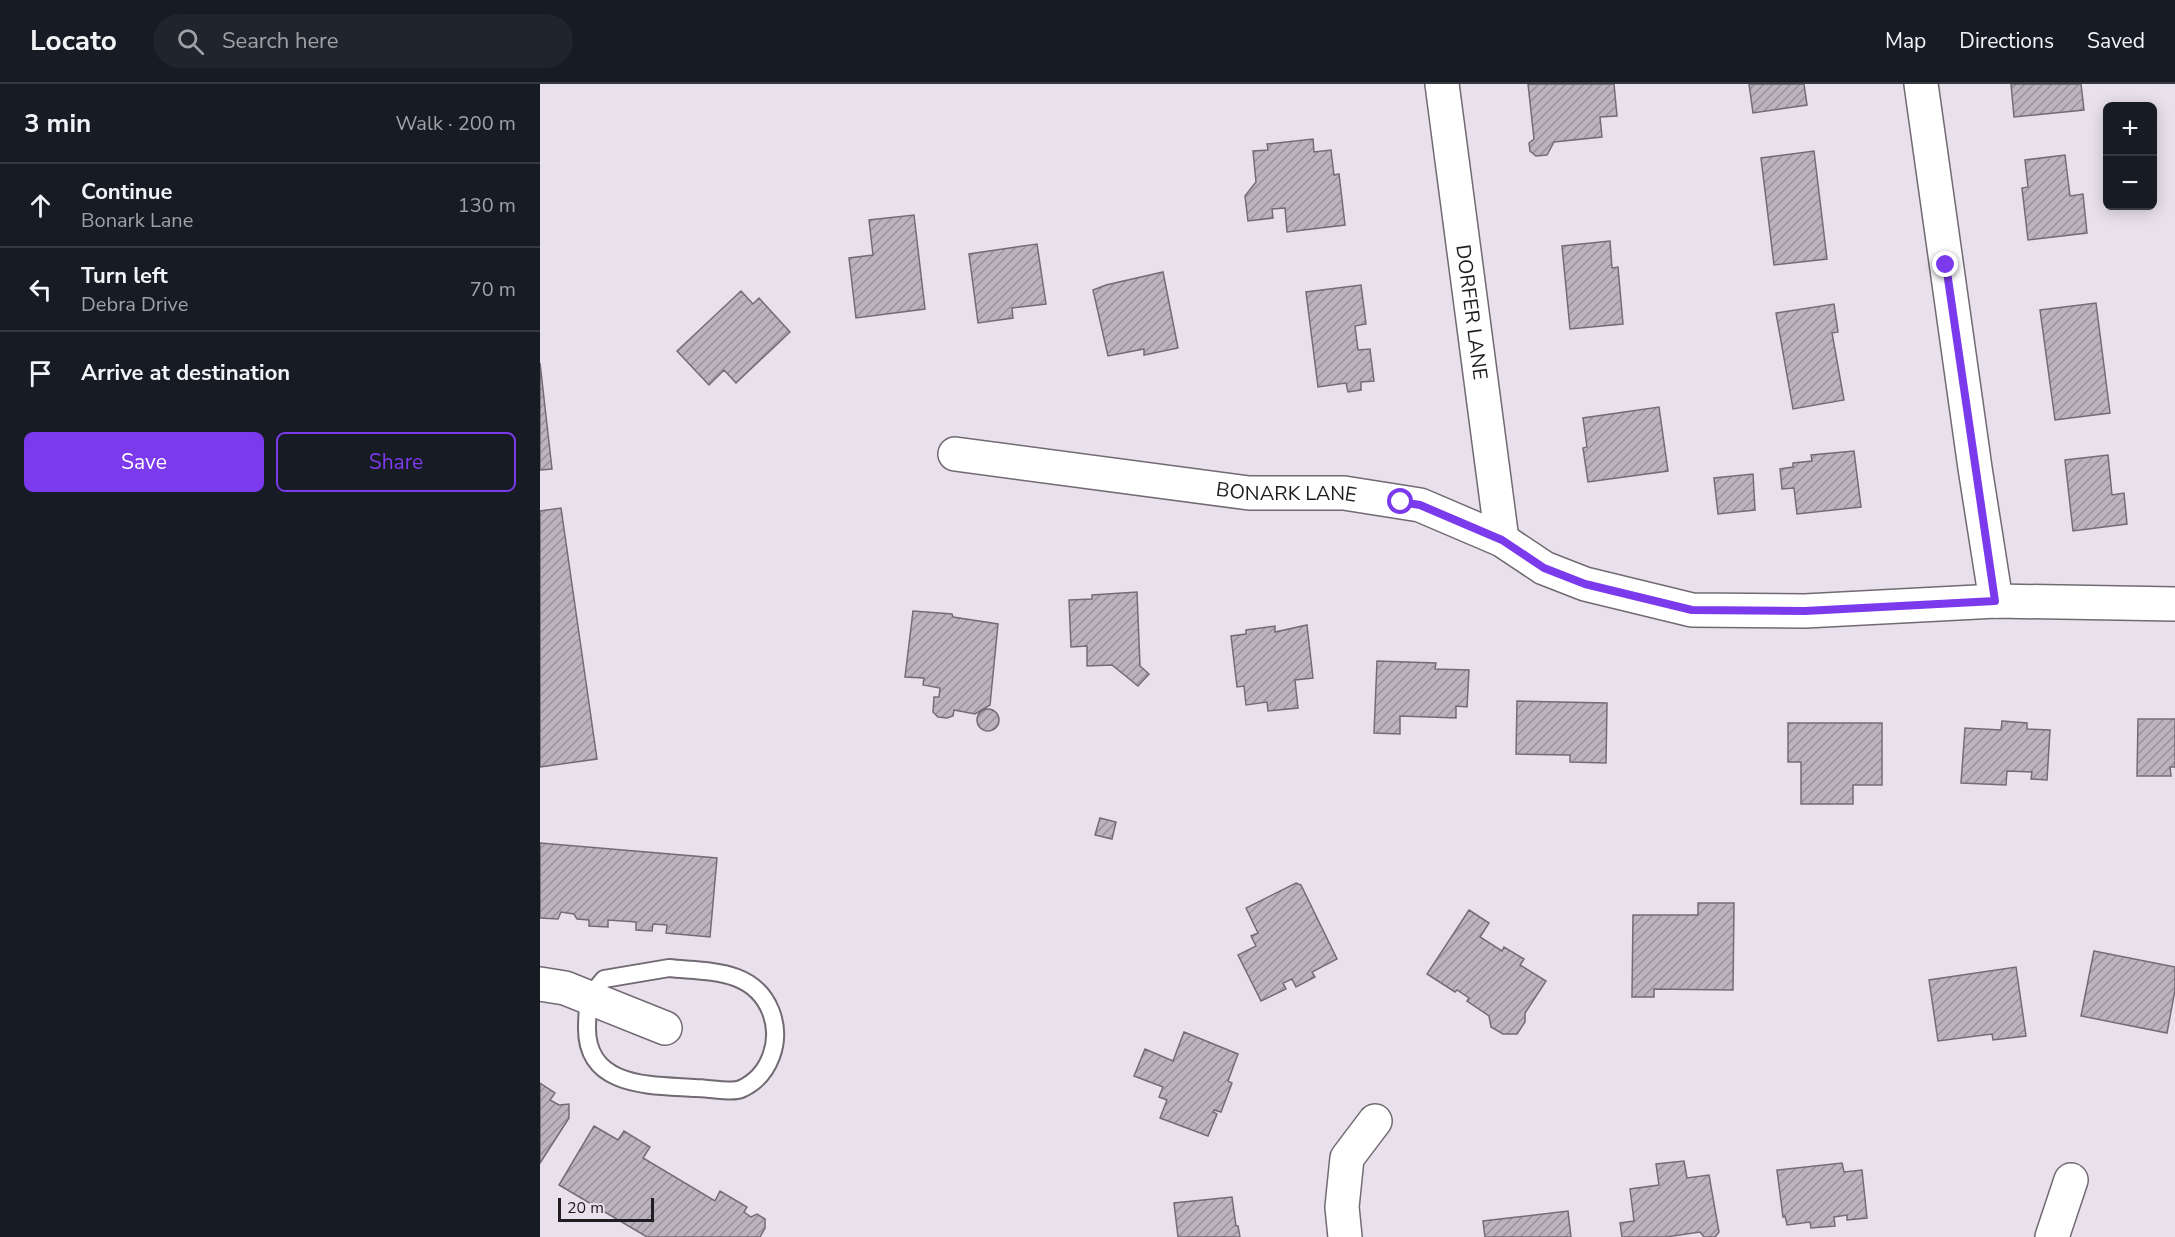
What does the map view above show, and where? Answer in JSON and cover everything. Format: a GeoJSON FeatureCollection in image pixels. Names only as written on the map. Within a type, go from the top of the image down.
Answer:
{"type":"FeatureCollection","features":[{"type":"Feature","properties":{"kind":"street","name":"DORFER LANE"},"geometry":{"type":"LineString","coordinates":[[1442,84],[1502,540]]}},
{"type":"Feature","properties":{"kind":"street"},"geometry":{"type":"LineString","coordinates":[[1921,84],[1995,601]]}},
{"type":"Feature","properties":{"kind":"street","name":"BONARK LANE"},"geometry":{"type":"LineString","coordinates":[[955,454],[1249,494],[1344,494],[1420,505],[1502,540],[1544,568],[1585,584],[1692,610],[1805,611],[1995,601],[2175,604]]}},
{"type":"Feature","properties":{"kind":"street"},"geometry":{"type":"LineString","coordinates":[[540,984],[565,988],[665,1028]]}},
{"type":"Feature","properties":{"kind":"street"},"geometry":{"type":"LineString","coordinates":[[1345,1237],[1342,1207],[1347,1158],[1375,1121]]}},
{"type":"Feature","properties":{"kind":"street"},"geometry":{"type":"LineString","coordinates":[[2052,1237],[2071,1180]]}},
{"type":"Feature","properties":{"kind":"lane"},"geometry":{"type":"LineString","coordinates":[[669,969],[728,974],[753,985],[766,1001],[773,1018],[775,1043],[769,1062],[758,1079],[739,1090],[641,1084],[623,1080],[609,1073],[597,1062],[590,1046],[587,1031],[588,997],[604,979],[615,977],[669,969]]}},
{"type":"Feature","properties":{"kind":"building"},"geometry":{"type":"Polygon","coordinates":[[[1528,84],[1614,84],[1617,116],[1600,117],[1602,137],[1554,142],[1547,155],[1536,156],[1530,151],[1529,143],[1534,139],[1528,84]]]}},
{"type":"Feature","properties":{"kind":"building"},"geometry":{"type":"Polygon","coordinates":[[[1749,84],[1804,84],[1807,105],[1753,113],[1749,84]]]}},
{"type":"Feature","properties":{"kind":"building"},"geometry":{"type":"Polygon","coordinates":[[[2011,84],[2081,84],[2084,110],[2014,117],[2011,84]]]}},
{"type":"Feature","properties":{"kind":"building"},"geometry":{"type":"Polygon","coordinates":[[[1313,139],[1314,152],[1331,150],[1334,175],[1339,174],[1345,225],[1287,232],[1285,208],[1272,209],[1273,218],[1248,221],[1245,196],[1256,182],[1253,151],[1268,150],[1267,144],[1313,139]]]}},
{"type":"Feature","properties":{"kind":"building"},"geometry":{"type":"Polygon","coordinates":[[[1814,151],[1827,259],[1774,265],[1761,158],[1814,151]]]}},
{"type":"Feature","properties":{"kind":"building"},"geometry":{"type":"Polygon","coordinates":[[[2065,155],[2070,196],[2083,194],[2087,233],[2028,240],[2022,188],[2028,187],[2025,160],[2065,155]]]}},
{"type":"Feature","properties":{"kind":"building"},"geometry":{"type":"Polygon","coordinates":[[[914,215],[925,309],[856,318],[849,258],[873,255],[869,220],[914,215]]]}},
{"type":"Feature","properties":{"kind":"building"},"geometry":{"type":"Polygon","coordinates":[[[1610,241],[1612,268],[1618,267],[1623,324],[1570,329],[1562,246],[1610,241]]]}},
{"type":"Feature","properties":{"kind":"building"},"geometry":{"type":"Polygon","coordinates":[[[1037,244],[1046,304],[1012,308],[1013,318],[978,323],[969,254],[1037,244]]]}},
{"type":"Feature","properties":{"kind":"building"},"geometry":{"type":"Polygon","coordinates":[[[1163,272],[1178,348],[1144,355],[1144,349],[1108,356],[1093,290],[1163,272]]]}},
{"type":"Feature","properties":{"kind":"building"},"geometry":{"type":"Polygon","coordinates":[[[1361,285],[1366,324],[1355,326],[1358,350],[1370,349],[1374,381],[1361,382],[1361,390],[1348,392],[1346,383],[1318,387],[1306,292],[1361,285]]]}},
{"type":"Feature","properties":{"kind":"building"},"geometry":{"type":"Polygon","coordinates":[[[741,291],[753,304],[759,298],[790,332],[736,383],[724,370],[709,385],[677,351],[741,291]]]}},
{"type":"Feature","properties":{"kind":"building"},"geometry":{"type":"Polygon","coordinates":[[[2096,303],[2110,413],[2055,420],[2040,310],[2096,303]]]}},
{"type":"Feature","properties":{"kind":"building"},"geometry":{"type":"Polygon","coordinates":[[[1834,304],[1838,332],[1832,333],[1844,400],[1793,409],[1776,313],[1834,304]]]}},
{"type":"Feature","properties":{"kind":"building"},"geometry":{"type":"Polygon","coordinates":[[[540,363],[552,469],[540,470],[540,363]]]}},
{"type":"Feature","properties":{"kind":"building"},"geometry":{"type":"Polygon","coordinates":[[[1659,407],[1668,471],[1588,482],[1583,448],[1587,447],[1583,418],[1659,407]]]}},
{"type":"Feature","properties":{"kind":"building"},"geometry":{"type":"Polygon","coordinates":[[[1854,451],[1861,507],[1797,514],[1794,488],[1782,489],[1780,469],[1793,467],[1793,463],[1812,461],[1811,455],[1854,451]]]}},
{"type":"Feature","properties":{"kind":"building"},"geometry":{"type":"Polygon","coordinates":[[[2108,455],[2112,495],[2124,493],[2127,524],[2073,531],[2065,460],[2108,455]]]}},
{"type":"Feature","properties":{"kind":"building"},"geometry":{"type":"Polygon","coordinates":[[[1753,474],[1755,510],[1718,514],[1714,478],[1753,474]]]}},
{"type":"Feature","properties":{"kind":"building"},"geometry":{"type":"Polygon","coordinates":[[[561,508],[597,759],[540,767],[540,511],[561,508]]]}},
{"type":"Feature","properties":{"kind":"building"},"geometry":{"type":"Polygon","coordinates":[[[1137,592],[1140,666],[1149,674],[1138,686],[1112,665],[1087,666],[1087,646],[1071,647],[1069,600],[1092,599],[1092,595],[1137,592]]]}},
{"type":"Feature","properties":{"kind":"building"},"geometry":{"type":"Polygon","coordinates":[[[913,611],[952,614],[953,617],[998,624],[990,705],[975,714],[954,710],[953,716],[947,718],[938,717],[933,712],[934,697],[939,697],[940,688],[923,685],[924,678],[905,677],[913,611]]]}},
{"type":"Feature","properties":{"kind":"building"},"geometry":{"type":"Polygon","coordinates":[[[1307,625],[1313,678],[1295,680],[1298,708],[1268,711],[1267,702],[1246,705],[1244,686],[1237,687],[1231,636],[1246,634],[1246,630],[1275,626],[1275,632],[1307,625]]]}},
{"type":"Feature","properties":{"kind":"building"},"geometry":{"type":"Polygon","coordinates":[[[1377,661],[1436,663],[1435,669],[1469,670],[1467,707],[1456,706],[1456,718],[1400,716],[1400,734],[1374,733],[1377,661]]]}},
{"type":"Feature","properties":{"kind":"building"},"geometry":{"type":"Polygon","coordinates":[[[1517,701],[1607,703],[1606,763],[1570,762],[1570,755],[1516,754],[1517,701]]]}},
{"type":"Feature","properties":{"kind":"building"},"geometry":{"type":"Polygon","coordinates":[[[988,709],[996,712],[999,720],[996,728],[988,731],[980,728],[977,720],[980,712],[988,709]]]}},
{"type":"Feature","properties":{"kind":"building"},"geometry":{"type":"Polygon","coordinates":[[[2138,719],[2175,719],[2175,767],[2170,767],[2171,776],[2137,776],[2138,719]]]}},
{"type":"Feature","properties":{"kind":"building"},"geometry":{"type":"Polygon","coordinates":[[[2002,721],[2027,723],[2027,729],[2050,730],[2047,780],[2031,779],[2032,772],[2007,771],[2006,785],[1961,783],[1965,728],[2001,730],[2002,721]]]}},
{"type":"Feature","properties":{"kind":"building"},"geometry":{"type":"Polygon","coordinates":[[[1788,723],[1882,723],[1882,785],[1853,785],[1853,804],[1801,804],[1801,762],[1788,762],[1788,723]]]}},
{"type":"Feature","properties":{"kind":"building"},"geometry":{"type":"Polygon","coordinates":[[[1100,818],[1116,822],[1112,839],[1095,835],[1100,818]]]}},
{"type":"Feature","properties":{"kind":"building"},"geometry":{"type":"Polygon","coordinates":[[[540,843],[717,858],[710,937],[666,933],[667,925],[653,924],[652,931],[636,930],[636,922],[608,920],[608,927],[589,926],[589,920],[577,919],[574,914],[561,912],[558,919],[540,918],[540,843]]]}},
{"type":"Feature","properties":{"kind":"building"},"geometry":{"type":"Polygon","coordinates":[[[1296,883],[1301,885],[1337,959],[1312,972],[1315,977],[1296,987],[1292,979],[1283,983],[1286,989],[1261,1001],[1238,955],[1256,946],[1251,936],[1258,933],[1246,908],[1296,883]]]}},
{"type":"Feature","properties":{"kind":"building"},"geometry":{"type":"Polygon","coordinates":[[[1698,903],[1734,903],[1733,990],[1654,989],[1654,997],[1632,997],[1633,915],[1698,915],[1698,903]]]}},
{"type":"Feature","properties":{"kind":"building"},"geometry":{"type":"Polygon","coordinates":[[[1469,910],[1489,923],[1480,937],[1502,951],[1504,947],[1524,959],[1520,965],[1546,981],[1525,1013],[1525,1022],[1517,1034],[1503,1034],[1491,1027],[1489,1016],[1467,1001],[1469,998],[1427,974],[1469,910]]]}},
{"type":"Feature","properties":{"kind":"building"},"geometry":{"type":"Polygon","coordinates":[[[2094,951],[2175,967],[2175,990],[2167,1033],[2081,1016],[2094,951]]]}},
{"type":"Feature","properties":{"kind":"building"},"geometry":{"type":"Polygon","coordinates":[[[2016,967],[2026,1036],[1993,1040],[1992,1034],[1938,1041],[1929,980],[2016,967]]]}},
{"type":"Feature","properties":{"kind":"building"},"geometry":{"type":"Polygon","coordinates":[[[1184,1032],[1238,1054],[1228,1081],[1232,1083],[1221,1112],[1214,1110],[1213,1112],[1217,1114],[1208,1136],[1160,1118],[1167,1100],[1159,1097],[1163,1087],[1134,1076],[1145,1049],[1173,1061],[1184,1032]]]}},
{"type":"Feature","properties":{"kind":"building"},"geometry":{"type":"Polygon","coordinates":[[[540,1083],[555,1093],[550,1100],[559,1105],[569,1104],[569,1118],[540,1163],[540,1083]]]}},
{"type":"Feature","properties":{"kind":"building"},"geometry":{"type":"Polygon","coordinates":[[[594,1126],[618,1140],[624,1131],[650,1147],[643,1158],[715,1201],[720,1191],[747,1207],[744,1212],[751,1217],[757,1214],[765,1219],[765,1228],[760,1237],[647,1237],[559,1185],[594,1126]]]}},
{"type":"Feature","properties":{"kind":"building"},"geometry":{"type":"Polygon","coordinates":[[[1684,1161],[1687,1178],[1709,1175],[1719,1232],[1715,1237],[1704,1237],[1700,1232],[1666,1237],[1622,1237],[1620,1223],[1634,1221],[1630,1189],[1659,1185],[1656,1164],[1684,1161]]]}},
{"type":"Feature","properties":{"kind":"building"},"geometry":{"type":"Polygon","coordinates":[[[1842,1163],[1844,1172],[1862,1170],[1867,1218],[1847,1220],[1847,1215],[1834,1217],[1835,1226],[1811,1228],[1810,1222],[1787,1225],[1785,1216],[1783,1217],[1777,1170],[1842,1163]]]}},
{"type":"Feature","properties":{"kind":"building"},"geometry":{"type":"Polygon","coordinates":[[[1232,1197],[1240,1237],[1178,1237],[1174,1203],[1232,1197]]]}},
{"type":"Feature","properties":{"kind":"building"},"geometry":{"type":"Polygon","coordinates":[[[1568,1211],[1571,1237],[1485,1237],[1483,1221],[1568,1211]]]}},
{"type":"Feature","properties":{"kind":"route"},"geometry":{"type":"LineString","coordinates":[[1401,502],[1420,505],[1502,540],[1544,568],[1585,584],[1692,610],[1805,611],[1995,601],[1946,265]]}}]}
